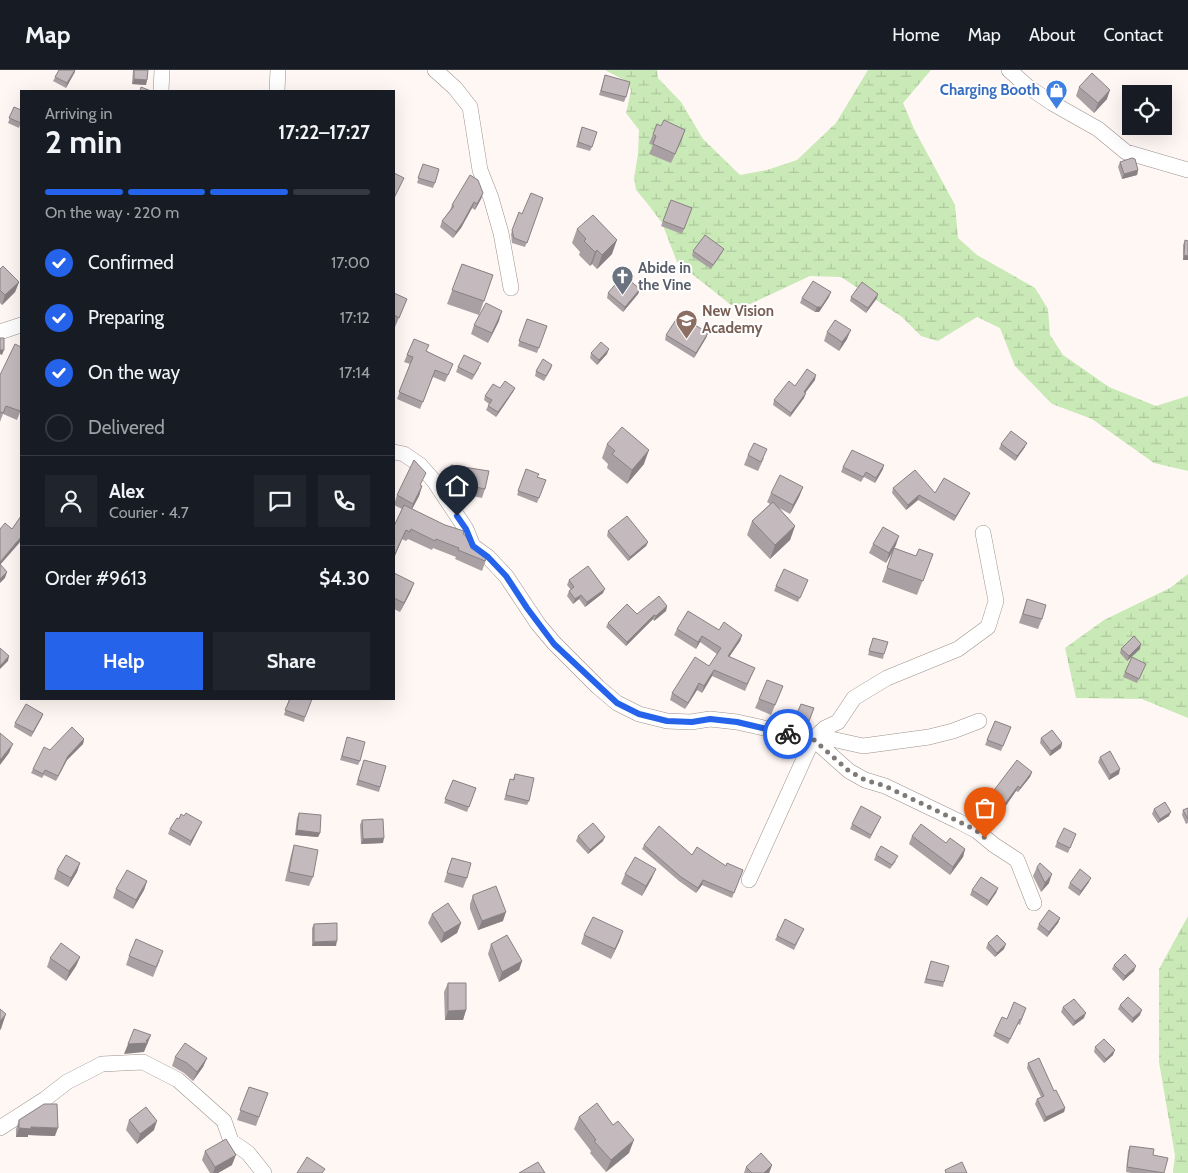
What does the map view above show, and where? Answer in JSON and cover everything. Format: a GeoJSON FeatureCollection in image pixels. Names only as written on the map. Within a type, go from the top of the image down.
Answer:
{"type":"FeatureCollection","features":[{"type":"Feature","properties":{"kind":"street"},"geometry":{"type":"LineString","coordinates":[[161,90],[162,70]]}},
{"type":"Feature","properties":{"kind":"street"},"geometry":{"type":"LineString","coordinates":[[277,90],[278,70]]}},
{"type":"Feature","properties":{"kind":"street"},"geometry":{"type":"LineString","coordinates":[[435,70],[455,88],[470,107],[480,170],[491,198],[501,233],[511,288]]}},
{"type":"Feature","properties":{"kind":"street"},"geometry":{"type":"LineString","coordinates":[[1009,70],[1052,103],[1098,129],[1126,152],[1188,170]]}},
{"type":"Feature","properties":{"kind":"street"},"geometry":{"type":"LineString","coordinates":[[0,332],[20,324]]}},
{"type":"Feature","properties":{"kind":"street"},"geometry":{"type":"LineString","coordinates":[[395,452],[404,454],[420,465],[434,481],[466,529],[473,546],[488,557],[506,576],[554,644],[617,703],[639,714],[667,721],[692,722],[710,719],[737,722],[863,746],[930,738],[953,732],[979,721]]}},
{"type":"Feature","properties":{"kind":"street"},"geometry":{"type":"LineString","coordinates":[[749,880],[815,737],[825,728],[838,722],[854,698],[888,678],[958,649],[988,627],[996,601],[983,533]]}},
{"type":"Feature","properties":{"kind":"street"},"geometry":{"type":"LineString","coordinates":[[815,737],[849,771],[865,780],[885,786],[977,831],[1017,860],[1034,902]]}},
{"type":"Feature","properties":{"kind":"street"},"geometry":{"type":"LineString","coordinates":[[0,1128],[45,1099],[67,1082],[102,1064],[143,1062],[178,1080],[224,1121],[231,1141],[248,1153],[264,1173]]}},
{"type":"Feature","properties":{"kind":"green space"},"geometry":{"type":"Polygon","coordinates":[[[605,70],[657,70],[658,78],[681,102],[703,139],[740,175],[767,170],[797,160],[836,123],[868,70],[931,70],[903,103],[914,129],[955,205],[958,238],[977,255],[1035,288],[1048,309],[1050,335],[1063,355],[1109,387],[1156,406],[1188,396],[1188,471],[1154,463],[1092,419],[1052,404],[1015,366],[1000,328],[977,317],[938,341],[921,336],[902,317],[841,277],[810,276],[750,304],[731,305],[677,262],[662,223],[636,190],[634,178],[639,130],[626,113],[631,91],[628,82],[605,70]]]}},
{"type":"Feature","properties":{"kind":"green space"},"geometry":{"type":"Polygon","coordinates":[[[1188,574],[1188,718],[1142,699],[1076,698],[1065,648],[1104,620],[1170,588],[1188,574]]]}},
{"type":"Feature","properties":{"kind":"green space"},"geometry":{"type":"Polygon","coordinates":[[[1188,916],[1188,1173],[1173,1173],[1175,1155],[1159,1062],[1159,969],[1188,916]]]}},
{"type":"Feature","properties":{"kind":"building"},"geometry":{"type":"Polygon","coordinates":[[[59,70],[75,70],[67,83],[55,77],[59,70]]]}},
{"type":"Feature","properties":{"kind":"building"},"geometry":{"type":"Polygon","coordinates":[[[134,70],[148,70],[147,80],[134,79],[134,70]]]}},
{"type":"Feature","properties":{"kind":"building"},"geometry":{"type":"Polygon","coordinates":[[[1092,73],[1110,90],[1098,103],[1079,87],[1092,73]]]}},
{"type":"Feature","properties":{"kind":"building"},"geometry":{"type":"Polygon","coordinates":[[[605,75],[630,82],[626,97],[601,91],[605,75]]]}},
{"type":"Feature","properties":{"kind":"building"},"geometry":{"type":"Polygon","coordinates":[[[14,107],[20,110],[20,123],[9,118],[14,107]]]}},
{"type":"Feature","properties":{"kind":"building"},"geometry":{"type":"Polygon","coordinates":[[[664,120],[685,130],[675,154],[653,144],[656,136],[653,134],[657,124],[661,126],[664,120]]]}},
{"type":"Feature","properties":{"kind":"building"},"geometry":{"type":"Polygon","coordinates":[[[582,127],[597,132],[592,147],[578,142],[582,127]]]}},
{"type":"Feature","properties":{"kind":"building"},"geometry":{"type":"Polygon","coordinates":[[[1132,158],[1135,159],[1138,170],[1124,174],[1120,162],[1132,158]]]}},
{"type":"Feature","properties":{"kind":"building"},"geometry":{"type":"Polygon","coordinates":[[[423,164],[439,169],[435,183],[418,178],[423,164]]]}},
{"type":"Feature","properties":{"kind":"building"},"geometry":{"type":"Polygon","coordinates":[[[395,174],[404,178],[395,196],[395,174]]]}},
{"type":"Feature","properties":{"kind":"building"},"geometry":{"type":"Polygon","coordinates":[[[470,175],[478,180],[483,193],[477,204],[474,202],[456,232],[442,221],[454,206],[452,205],[470,175]]]}},
{"type":"Feature","properties":{"kind":"building"},"geometry":{"type":"Polygon","coordinates":[[[531,193],[543,198],[527,243],[514,238],[512,230],[519,212],[522,214],[531,193]]]}},
{"type":"Feature","properties":{"kind":"building"},"geometry":{"type":"Polygon","coordinates":[[[671,200],[692,208],[684,229],[663,221],[671,200]]]}},
{"type":"Feature","properties":{"kind":"building"},"geometry":{"type":"Polygon","coordinates":[[[593,215],[617,240],[602,255],[597,250],[595,252],[584,241],[586,239],[577,229],[593,215]]]}},
{"type":"Feature","properties":{"kind":"building"},"geometry":{"type":"Polygon","coordinates":[[[705,235],[724,249],[713,265],[693,251],[705,235]]]}},
{"type":"Feature","properties":{"kind":"building"},"geometry":{"type":"Polygon","coordinates":[[[1185,240],[1188,241],[1188,256],[1184,255],[1185,240]]]}},
{"type":"Feature","properties":{"kind":"building"},"geometry":{"type":"Polygon","coordinates":[[[462,264],[493,275],[484,301],[452,290],[462,264]]]}},
{"type":"Feature","properties":{"kind":"building"},"geometry":{"type":"Polygon","coordinates":[[[3,266],[19,282],[5,295],[0,290],[0,269],[3,266]]]}},
{"type":"Feature","properties":{"kind":"building","name":"Abide in the Vine"},"geometry":{"type":"Polygon","coordinates":[[[623,275],[640,289],[625,307],[608,293],[623,275]]]}},
{"type":"Feature","properties":{"kind":"building"},"geometry":{"type":"Polygon","coordinates":[[[813,281],[831,292],[821,307],[817,307],[802,298],[813,281]]]}},
{"type":"Feature","properties":{"kind":"building"},"geometry":{"type":"Polygon","coordinates":[[[862,282],[878,294],[868,308],[851,297],[862,282]]]}},
{"type":"Feature","properties":{"kind":"building"},"geometry":{"type":"Polygon","coordinates":[[[395,293],[407,299],[399,318],[395,316],[395,293]]]}},
{"type":"Feature","properties":{"kind":"building"},"geometry":{"type":"Polygon","coordinates":[[[486,303],[502,311],[492,333],[474,325],[486,303]]]}},
{"type":"Feature","properties":{"kind":"building","name":"New Vision Academy"},"geometry":{"type":"Polygon","coordinates":[[[679,315],[708,333],[696,353],[666,335],[679,315]]]}},
{"type":"Feature","properties":{"kind":"building"},"geometry":{"type":"Polygon","coordinates":[[[527,319],[547,326],[539,348],[519,341],[527,319]]]}},
{"type":"Feature","properties":{"kind":"building"},"geometry":{"type":"Polygon","coordinates":[[[835,320],[851,330],[842,342],[827,332],[835,320]]]}},
{"type":"Feature","properties":{"kind":"building"},"geometry":{"type":"Polygon","coordinates":[[[0,338],[4,338],[4,350],[0,350],[0,338]]]}},
{"type":"Feature","properties":{"kind":"building"},"geometry":{"type":"Polygon","coordinates":[[[414,339],[429,345],[426,351],[453,364],[448,375],[435,370],[423,402],[399,392],[413,357],[407,355],[414,339]]]}},
{"type":"Feature","properties":{"kind":"building"},"geometry":{"type":"Polygon","coordinates":[[[601,342],[609,349],[599,360],[591,353],[601,342]]]}},
{"type":"Feature","properties":{"kind":"building"},"geometry":{"type":"Polygon","coordinates":[[[15,344],[20,346],[20,411],[6,406],[3,413],[0,412],[0,375],[15,344]]]}},
{"type":"Feature","properties":{"kind":"building"},"geometry":{"type":"Polygon","coordinates":[[[464,355],[481,363],[474,375],[458,367],[464,355]]]}},
{"type":"Feature","properties":{"kind":"building"},"geometry":{"type":"Polygon","coordinates":[[[543,359],[552,365],[546,376],[536,371],[543,359]]]}},
{"type":"Feature","properties":{"kind":"building"},"geometry":{"type":"Polygon","coordinates":[[[807,369],[816,375],[804,392],[806,393],[791,413],[774,400],[789,381],[795,386],[807,369]]]}},
{"type":"Feature","properties":{"kind":"building"},"geometry":{"type":"Polygon","coordinates":[[[505,381],[515,388],[498,412],[488,406],[492,400],[485,396],[493,384],[500,388],[505,381]]]}},
{"type":"Feature","properties":{"kind":"building"},"geometry":{"type":"Polygon","coordinates":[[[622,427],[649,450],[632,470],[612,454],[615,451],[607,444],[622,427]]]}},
{"type":"Feature","properties":{"kind":"building"},"geometry":{"type":"Polygon","coordinates":[[[1011,431],[1027,443],[1017,456],[1001,444],[1011,431]]]}},
{"type":"Feature","properties":{"kind":"building"},"geometry":{"type":"Polygon","coordinates":[[[754,443],[767,449],[761,462],[748,455],[754,443]]]}},
{"type":"Feature","properties":{"kind":"building"},"geometry":{"type":"Polygon","coordinates":[[[852,450],[884,465],[876,478],[866,472],[863,477],[843,467],[852,450]]]}},
{"type":"Feature","properties":{"kind":"building"},"geometry":{"type":"Polygon","coordinates":[[[414,460],[426,473],[413,504],[397,495],[414,460]]]}},
{"type":"Feature","properties":{"kind":"building"},"geometry":{"type":"Polygon","coordinates":[[[451,465],[489,471],[485,489],[456,483],[450,473],[451,465]]]}},
{"type":"Feature","properties":{"kind":"building"},"geometry":{"type":"Polygon","coordinates":[[[526,469],[539,474],[537,477],[546,480],[539,498],[518,491],[526,469]]]}},
{"type":"Feature","properties":{"kind":"building"},"geometry":{"type":"Polygon","coordinates":[[[915,470],[935,493],[944,478],[970,493],[956,516],[919,495],[908,505],[893,488],[915,470]]]}},
{"type":"Feature","properties":{"kind":"building"},"geometry":{"type":"Polygon","coordinates":[[[780,475],[803,487],[793,505],[771,493],[780,475]]]}},
{"type":"Feature","properties":{"kind":"building"},"geometry":{"type":"Polygon","coordinates":[[[773,502],[795,526],[775,545],[752,521],[773,502]]]}},
{"type":"Feature","properties":{"kind":"building"},"geometry":{"type":"Polygon","coordinates":[[[404,505],[445,525],[464,531],[463,534],[470,544],[487,557],[485,561],[458,550],[459,548],[436,539],[435,541],[411,529],[410,532],[406,530],[395,554],[395,524],[404,505]]]}},
{"type":"Feature","properties":{"kind":"building"},"geometry":{"type":"Polygon","coordinates":[[[627,516],[648,542],[630,557],[608,531],[627,516]]]}},
{"type":"Feature","properties":{"kind":"building"},"geometry":{"type":"Polygon","coordinates":[[[20,517],[20,538],[0,562],[0,529],[5,523],[12,529],[20,517]]]}},
{"type":"Feature","properties":{"kind":"building"},"geometry":{"type":"Polygon","coordinates":[[[883,527],[899,536],[889,553],[873,544],[883,527]]]}},
{"type":"Feature","properties":{"kind":"building"},"geometry":{"type":"Polygon","coordinates":[[[894,548],[916,556],[919,549],[933,554],[923,581],[887,568],[894,548]]]}},
{"type":"Feature","properties":{"kind":"building"},"geometry":{"type":"Polygon","coordinates":[[[0,564],[7,572],[0,579],[0,564]]]}},
{"type":"Feature","properties":{"kind":"building"},"geometry":{"type":"Polygon","coordinates":[[[588,566],[605,589],[587,602],[581,595],[575,599],[569,591],[574,587],[569,580],[588,566]]]}},
{"type":"Feature","properties":{"kind":"building"},"geometry":{"type":"Polygon","coordinates":[[[784,569],[808,580],[800,598],[776,586],[784,569]]]}},
{"type":"Feature","properties":{"kind":"building"},"geometry":{"type":"Polygon","coordinates":[[[395,574],[414,583],[404,603],[395,598],[395,574]]]}},
{"type":"Feature","properties":{"kind":"building"},"geometry":{"type":"Polygon","coordinates":[[[659,596],[667,606],[656,616],[654,615],[627,642],[608,623],[627,604],[637,614],[659,596]]]}},
{"type":"Feature","properties":{"kind":"building"},"geometry":{"type":"Polygon","coordinates":[[[1027,599],[1046,605],[1042,619],[1023,614],[1027,599]]]}},
{"type":"Feature","properties":{"kind":"building"},"geometry":{"type":"Polygon","coordinates":[[[688,611],[719,630],[724,622],[742,635],[728,656],[755,668],[747,684],[714,670],[704,686],[699,683],[688,703],[672,693],[695,657],[709,666],[721,648],[702,636],[698,642],[677,629],[688,611]]]}},
{"type":"Feature","properties":{"kind":"building"},"geometry":{"type":"Polygon","coordinates":[[[1134,636],[1141,644],[1129,656],[1121,649],[1134,636]]]}},
{"type":"Feature","properties":{"kind":"building"},"geometry":{"type":"Polygon","coordinates":[[[873,638],[888,642],[884,654],[869,651],[873,638]]]}},
{"type":"Feature","properties":{"kind":"building"},"geometry":{"type":"Polygon","coordinates":[[[0,648],[9,656],[0,666],[0,648]]]}},
{"type":"Feature","properties":{"kind":"building"},"geometry":{"type":"Polygon","coordinates":[[[1132,657],[1146,664],[1139,679],[1125,672],[1132,657]]]}},
{"type":"Feature","properties":{"kind":"building"},"geometry":{"type":"Polygon","coordinates":[[[767,680],[783,686],[775,705],[759,699],[767,680]]]}},
{"type":"Feature","properties":{"kind":"building"},"geometry":{"type":"Polygon","coordinates":[[[290,700],[312,700],[305,717],[285,710],[290,700]]]}},
{"type":"Feature","properties":{"kind":"building"},"geometry":{"type":"Polygon","coordinates":[[[26,704],[43,714],[33,732],[15,723],[26,704]]]}},
{"type":"Feature","properties":{"kind":"building"},"geometry":{"type":"Polygon","coordinates":[[[801,704],[814,708],[809,721],[796,716],[801,704]]]}},
{"type":"Feature","properties":{"kind":"building"},"geometry":{"type":"Polygon","coordinates":[[[995,721],[1011,727],[1003,746],[987,740],[995,721]]]}},
{"type":"Feature","properties":{"kind":"building"},"geometry":{"type":"Polygon","coordinates":[[[72,727],[84,739],[68,756],[58,776],[45,770],[43,774],[33,769],[44,747],[50,750],[72,727]]]}},
{"type":"Feature","properties":{"kind":"building"},"geometry":{"type":"Polygon","coordinates":[[[1052,730],[1062,743],[1051,751],[1041,738],[1052,730]]]}},
{"type":"Feature","properties":{"kind":"building"},"geometry":{"type":"Polygon","coordinates":[[[0,733],[13,744],[0,760],[0,733]]]}},
{"type":"Feature","properties":{"kind":"building"},"geometry":{"type":"Polygon","coordinates":[[[347,737],[365,742],[360,761],[342,756],[347,737]]]}},
{"type":"Feature","properties":{"kind":"building"},"geometry":{"type":"Polygon","coordinates":[[[1110,751],[1120,769],[1110,775],[1100,757],[1110,751]]]}},
{"type":"Feature","properties":{"kind":"building"},"geometry":{"type":"Polygon","coordinates":[[[364,760],[386,766],[380,787],[358,780],[364,760]]]}},
{"type":"Feature","properties":{"kind":"building"},"geometry":{"type":"Polygon","coordinates":[[[1017,760],[1032,772],[1020,788],[1018,786],[999,812],[985,802],[1017,760]]]}},
{"type":"Feature","properties":{"kind":"building"},"geometry":{"type":"Polygon","coordinates":[[[515,774],[534,778],[529,801],[506,795],[510,779],[514,780],[515,774]]]}},
{"type":"Feature","properties":{"kind":"building"},"geometry":{"type":"Polygon","coordinates":[[[453,780],[476,788],[469,807],[445,799],[453,780]]]}},
{"type":"Feature","properties":{"kind":"building"},"geometry":{"type":"Polygon","coordinates":[[[1165,802],[1171,812],[1160,819],[1154,809],[1165,802]]]}},
{"type":"Feature","properties":{"kind":"building"},"geometry":{"type":"Polygon","coordinates":[[[861,806],[881,817],[871,835],[852,824],[861,806]]]}},
{"type":"Feature","properties":{"kind":"building"},"geometry":{"type":"Polygon","coordinates":[[[1188,808],[1188,819],[1183,810],[1188,808]]]}},
{"type":"Feature","properties":{"kind":"building"},"geometry":{"type":"Polygon","coordinates":[[[186,813],[202,822],[191,841],[170,829],[181,814],[184,816],[186,813]]]}},
{"type":"Feature","properties":{"kind":"building"},"geometry":{"type":"Polygon","coordinates":[[[299,813],[321,815],[320,833],[297,830],[299,813]]]}},
{"type":"Feature","properties":{"kind":"building"},"geometry":{"type":"Polygon","coordinates":[[[383,819],[384,838],[363,839],[362,820],[383,819]]]}},
{"type":"Feature","properties":{"kind":"building"},"geometry":{"type":"Polygon","coordinates":[[[593,823],[605,837],[590,850],[578,836],[593,823]]]}},
{"type":"Feature","properties":{"kind":"building"},"geometry":{"type":"Polygon","coordinates":[[[921,824],[946,843],[950,838],[965,849],[953,867],[912,836],[921,824]]]}},
{"type":"Feature","properties":{"kind":"building"},"geometry":{"type":"Polygon","coordinates":[[[659,826],[692,855],[697,847],[726,866],[727,863],[743,870],[734,893],[703,880],[698,888],[681,877],[644,845],[659,826]]]}},
{"type":"Feature","properties":{"kind":"building"},"geometry":{"type":"Polygon","coordinates":[[[1064,828],[1076,834],[1070,848],[1057,842],[1064,828]]]}},
{"type":"Feature","properties":{"kind":"building"},"geometry":{"type":"Polygon","coordinates":[[[294,845],[318,850],[313,877],[289,872],[294,845]]]}},
{"type":"Feature","properties":{"kind":"building"},"geometry":{"type":"Polygon","coordinates":[[[881,846],[898,856],[892,865],[876,855],[881,846]]]}},
{"type":"Feature","properties":{"kind":"building"},"geometry":{"type":"Polygon","coordinates":[[[66,855],[80,863],[71,878],[57,870],[66,855]]]}},
{"type":"Feature","properties":{"kind":"building"},"geometry":{"type":"Polygon","coordinates":[[[635,857],[656,869],[646,886],[625,874],[635,857]]]}},
{"type":"Feature","properties":{"kind":"building"},"geometry":{"type":"Polygon","coordinates":[[[452,858],[471,863],[467,878],[447,873],[452,858]]]}},
{"type":"Feature","properties":{"kind":"building"},"geometry":{"type":"Polygon","coordinates":[[[1040,863],[1052,874],[1045,883],[1037,867],[1040,863]]]}},
{"type":"Feature","properties":{"kind":"building"},"geometry":{"type":"Polygon","coordinates":[[[1080,869],[1091,878],[1081,891],[1070,883],[1080,869]]]}},
{"type":"Feature","properties":{"kind":"building"},"geometry":{"type":"Polygon","coordinates":[[[127,870],[147,881],[136,900],[116,889],[127,870]]]}},
{"type":"Feature","properties":{"kind":"building"},"geometry":{"type":"Polygon","coordinates":[[[981,877],[998,888],[989,901],[972,890],[981,877]]]}},
{"type":"Feature","properties":{"kind":"building"},"geometry":{"type":"Polygon","coordinates":[[[496,886],[506,912],[482,921],[473,895],[496,886]]]}},
{"type":"Feature","properties":{"kind":"building"},"geometry":{"type":"Polygon","coordinates":[[[448,903],[461,923],[444,933],[432,914],[448,903]]]}},
{"type":"Feature","properties":{"kind":"building"},"geometry":{"type":"Polygon","coordinates":[[[1049,910],[1060,918],[1049,932],[1039,924],[1049,910]]]}},
{"type":"Feature","properties":{"kind":"building"},"geometry":{"type":"Polygon","coordinates":[[[593,917],[623,931],[615,949],[584,935],[593,917]]]}},
{"type":"Feature","properties":{"kind":"building"},"geometry":{"type":"Polygon","coordinates":[[[785,919],[804,929],[795,945],[777,936],[785,919]]]}},
{"type":"Feature","properties":{"kind":"building"},"geometry":{"type":"Polygon","coordinates":[[[337,923],[337,941],[314,942],[314,924],[337,923]]]}},
{"type":"Feature","properties":{"kind":"building"},"geometry":{"type":"Polygon","coordinates":[[[507,935],[522,961],[502,972],[491,944],[507,935]]]}},
{"type":"Feature","properties":{"kind":"building"},"geometry":{"type":"Polygon","coordinates":[[[997,935],[1006,944],[997,953],[988,943],[997,935]]]}},
{"type":"Feature","properties":{"kind":"building"},"geometry":{"type":"Polygon","coordinates":[[[136,939],[163,951],[156,967],[129,956],[136,939]]]}},
{"type":"Feature","properties":{"kind":"building"},"geometry":{"type":"Polygon","coordinates":[[[61,943],[80,957],[69,971],[50,958],[61,943]]]}},
{"type":"Feature","properties":{"kind":"building"},"geometry":{"type":"Polygon","coordinates":[[[1125,954],[1136,966],[1125,976],[1114,965],[1125,954]]]}},
{"type":"Feature","properties":{"kind":"building"},"geometry":{"type":"Polygon","coordinates":[[[931,961],[949,966],[944,982],[926,979],[931,961]]]}},
{"type":"Feature","properties":{"kind":"building"},"geometry":{"type":"Polygon","coordinates":[[[448,983],[466,983],[466,1010],[448,1011],[448,983]]]}},
{"type":"Feature","properties":{"kind":"building"},"geometry":{"type":"Polygon","coordinates":[[[1128,997],[1142,1010],[1133,1018],[1120,1005],[1128,997]]]}},
{"type":"Feature","properties":{"kind":"building"},"geometry":{"type":"Polygon","coordinates":[[[1074,999],[1086,1013],[1075,1021],[1063,1007],[1074,999]]]}},
{"type":"Feature","properties":{"kind":"building"},"geometry":{"type":"Polygon","coordinates":[[[1014,1002],[1026,1008],[1010,1039],[995,1032],[1002,1017],[1007,1019],[1014,1002]]]}},
{"type":"Feature","properties":{"kind":"building"},"geometry":{"type":"Polygon","coordinates":[[[0,1009],[6,1014],[0,1021],[0,1009]]]}},
{"type":"Feature","properties":{"kind":"building"},"geometry":{"type":"Polygon","coordinates":[[[134,1029],[151,1035],[146,1041],[148,1043],[128,1044],[134,1029]]]}},
{"type":"Feature","properties":{"kind":"building"},"geometry":{"type":"Polygon","coordinates":[[[1104,1039],[1115,1050],[1106,1059],[1095,1047],[1104,1039]]]}},
{"type":"Feature","properties":{"kind":"building"},"geometry":{"type":"Polygon","coordinates":[[[185,1043],[207,1058],[197,1072],[187,1063],[175,1057],[185,1043]]]}},
{"type":"Feature","properties":{"kind":"building"},"geometry":{"type":"Polygon","coordinates":[[[1039,1058],[1054,1091],[1056,1090],[1065,1108],[1046,1117],[1037,1099],[1044,1096],[1028,1063],[1039,1058]]]}},
{"type":"Feature","properties":{"kind":"building"},"geometry":{"type":"Polygon","coordinates":[[[249,1087],[268,1093],[259,1117],[240,1110],[249,1087]]]}},
{"type":"Feature","properties":{"kind":"building"},"geometry":{"type":"Polygon","coordinates":[[[597,1103],[613,1125],[618,1121],[634,1140],[611,1160],[594,1141],[596,1140],[579,1117],[597,1103]]]}},
{"type":"Feature","properties":{"kind":"building"},"geometry":{"type":"Polygon","coordinates":[[[44,1104],[57,1104],[58,1128],[19,1128],[19,1120],[44,1104]]]}},
{"type":"Feature","properties":{"kind":"building"},"geometry":{"type":"Polygon","coordinates":[[[146,1107],[157,1121],[140,1134],[129,1120],[146,1107]]]}},
{"type":"Feature","properties":{"kind":"building"},"geometry":{"type":"Polygon","coordinates":[[[226,1139],[236,1155],[215,1167],[205,1151],[226,1139]]]}},
{"type":"Feature","properties":{"kind":"building"},"geometry":{"type":"Polygon","coordinates":[[[1130,1146],[1154,1149],[1153,1155],[1168,1158],[1164,1173],[1127,1167],[1130,1146]]]}},
{"type":"Feature","properties":{"kind":"building"},"geometry":{"type":"Polygon","coordinates":[[[761,1153],[772,1165],[764,1173],[752,1173],[746,1167],[761,1153]]]}},
{"type":"Feature","properties":{"kind":"building"},"geometry":{"type":"Polygon","coordinates":[[[307,1157],[325,1169],[322,1173],[297,1173],[307,1157]]]}},
{"type":"Feature","properties":{"kind":"building"},"geometry":{"type":"Polygon","coordinates":[[[538,1162],[545,1173],[519,1173],[538,1162]]]}},
{"type":"Feature","properties":{"kind":"building"},"geometry":{"type":"Polygon","coordinates":[[[962,1162],[967,1173],[946,1173],[945,1170],[962,1162]]]}},
{"type":"Feature","properties":{"kind":"way so far"},"geometry":{"type":"LineString","coordinates":[[788,734],[813,739],[849,771],[865,780],[885,786],[958,821],[977,831],[985,838]]}},
{"type":"Feature","properties":{"kind":"place","name":"Charging Booth"},"geometry":{"type":"Point","coordinates":[1056,109]}},
{"type":"Feature","properties":{"kind":"place","name":"Abide in the Vine"},"geometry":{"type":"Point","coordinates":[622,296]}},
{"type":"Feature","properties":{"kind":"place","name":"New Vision Academy"},"geometry":{"type":"Point","coordinates":[686,339]}},
{"type":"Feature","properties":{"kind":"route"},"geometry":{"type":"LineString","coordinates":[[457,516],[466,529],[473,546],[488,557],[506,576],[516,593],[554,644],[617,703],[639,714],[667,721],[692,722],[710,719],[737,722],[788,734]]}}]}
